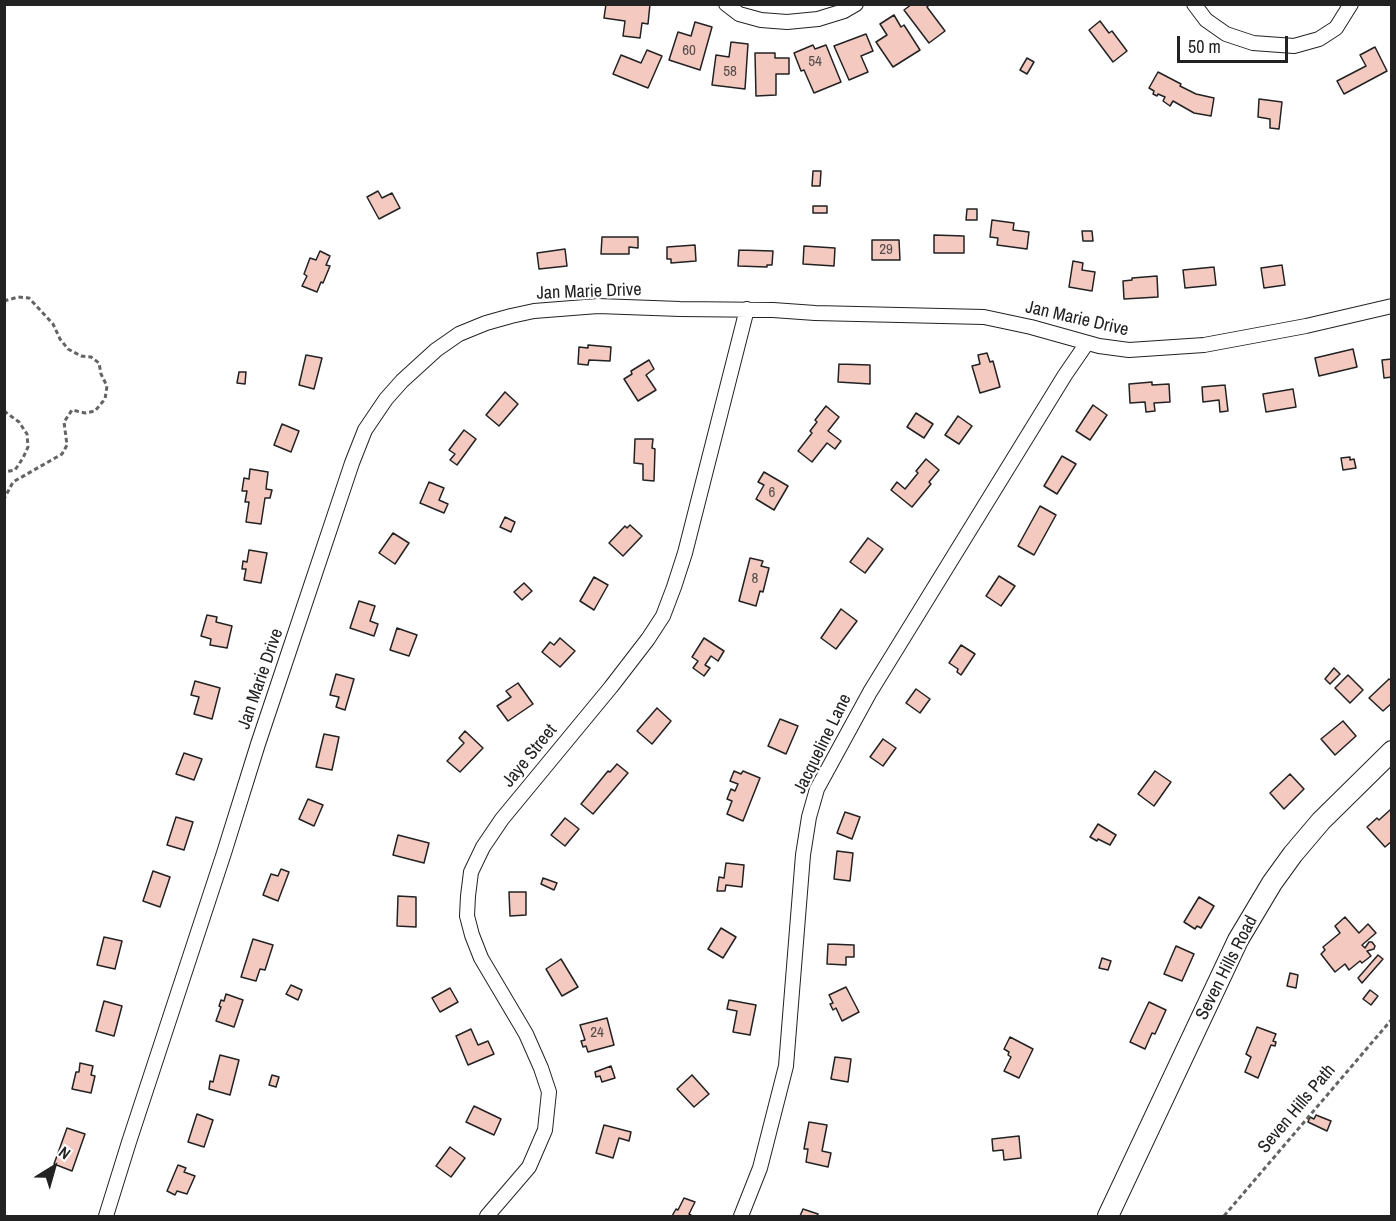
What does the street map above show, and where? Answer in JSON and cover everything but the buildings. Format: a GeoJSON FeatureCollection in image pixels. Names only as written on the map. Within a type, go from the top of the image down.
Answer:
{"type":"FeatureCollection","features":[{"type":"Feature","properties":{"kind":"street"},"geometry":{"type":"LineString","coordinates":[[726,4],[739,14],[761,20],[787,22],[818,19],[844,11],[856,4]]}},
{"type":"Feature","properties":{"kind":"street"},"geometry":{"type":"LineString","coordinates":[[1194,4],[1206,20],[1226,34],[1253,43],[1294,46],[1319,39],[1336,28],[1351,4]]}},
{"type":"Feature","properties":{"kind":"street","name":"Jan Marie Drive"},"geometry":{"type":"LineString","coordinates":[[106,1216],[351,464],[374,415],[402,381],[435,350],[459,334],[511,316],[534,310],[598,306],[984,317],[1099,346],[1129,350],[1204,345],[1306,326],[1392,306]]}},
{"type":"Feature","properties":{"kind":"street","name":"Jaye Street"},"geometry":{"type":"LineString","coordinates":[[487,1216],[529,1167],[545,1130],[549,1092],[526,1034],[482,958],[472,935],[467,916],[471,872],[483,847],[502,819],[611,687],[663,616],[684,553],[747,309]]}},
{"type":"Feature","properties":{"kind":"street","name":"Jacqueline Lane"},"geometry":{"type":"LineString","coordinates":[[741,1216],[760,1168],[786,1066],[802,864],[809,817],[817,789],[870,692],[1087,343]]}},
{"type":"Feature","properties":{"kind":"street","name":"Seven Hills Road"},"geometry":{"type":"LineString","coordinates":[[1108,1216],[1233,951],[1272,883],[1321,821],[1392,751]]}},
{"type":"Feature","properties":{"kind":"path"},"geometry":{"type":"LineString","coordinates":[[4,300],[18,297],[29,298],[53,324],[68,349],[81,356],[91,357],[99,363],[107,386],[105,399],[95,411],[85,413],[72,410],[64,422],[67,445],[62,454],[13,483],[4,499]]}},
{"type":"Feature","properties":{"kind":"path"},"geometry":{"type":"LineString","coordinates":[[4,411],[19,422],[27,434],[28,447],[15,470],[4,472]]}},
{"type":"Feature","properties":{"kind":"path","name":"Seven Hills Path"},"geometry":{"type":"LineString","coordinates":[[1224,1216],[1392,1019]]}}]}
